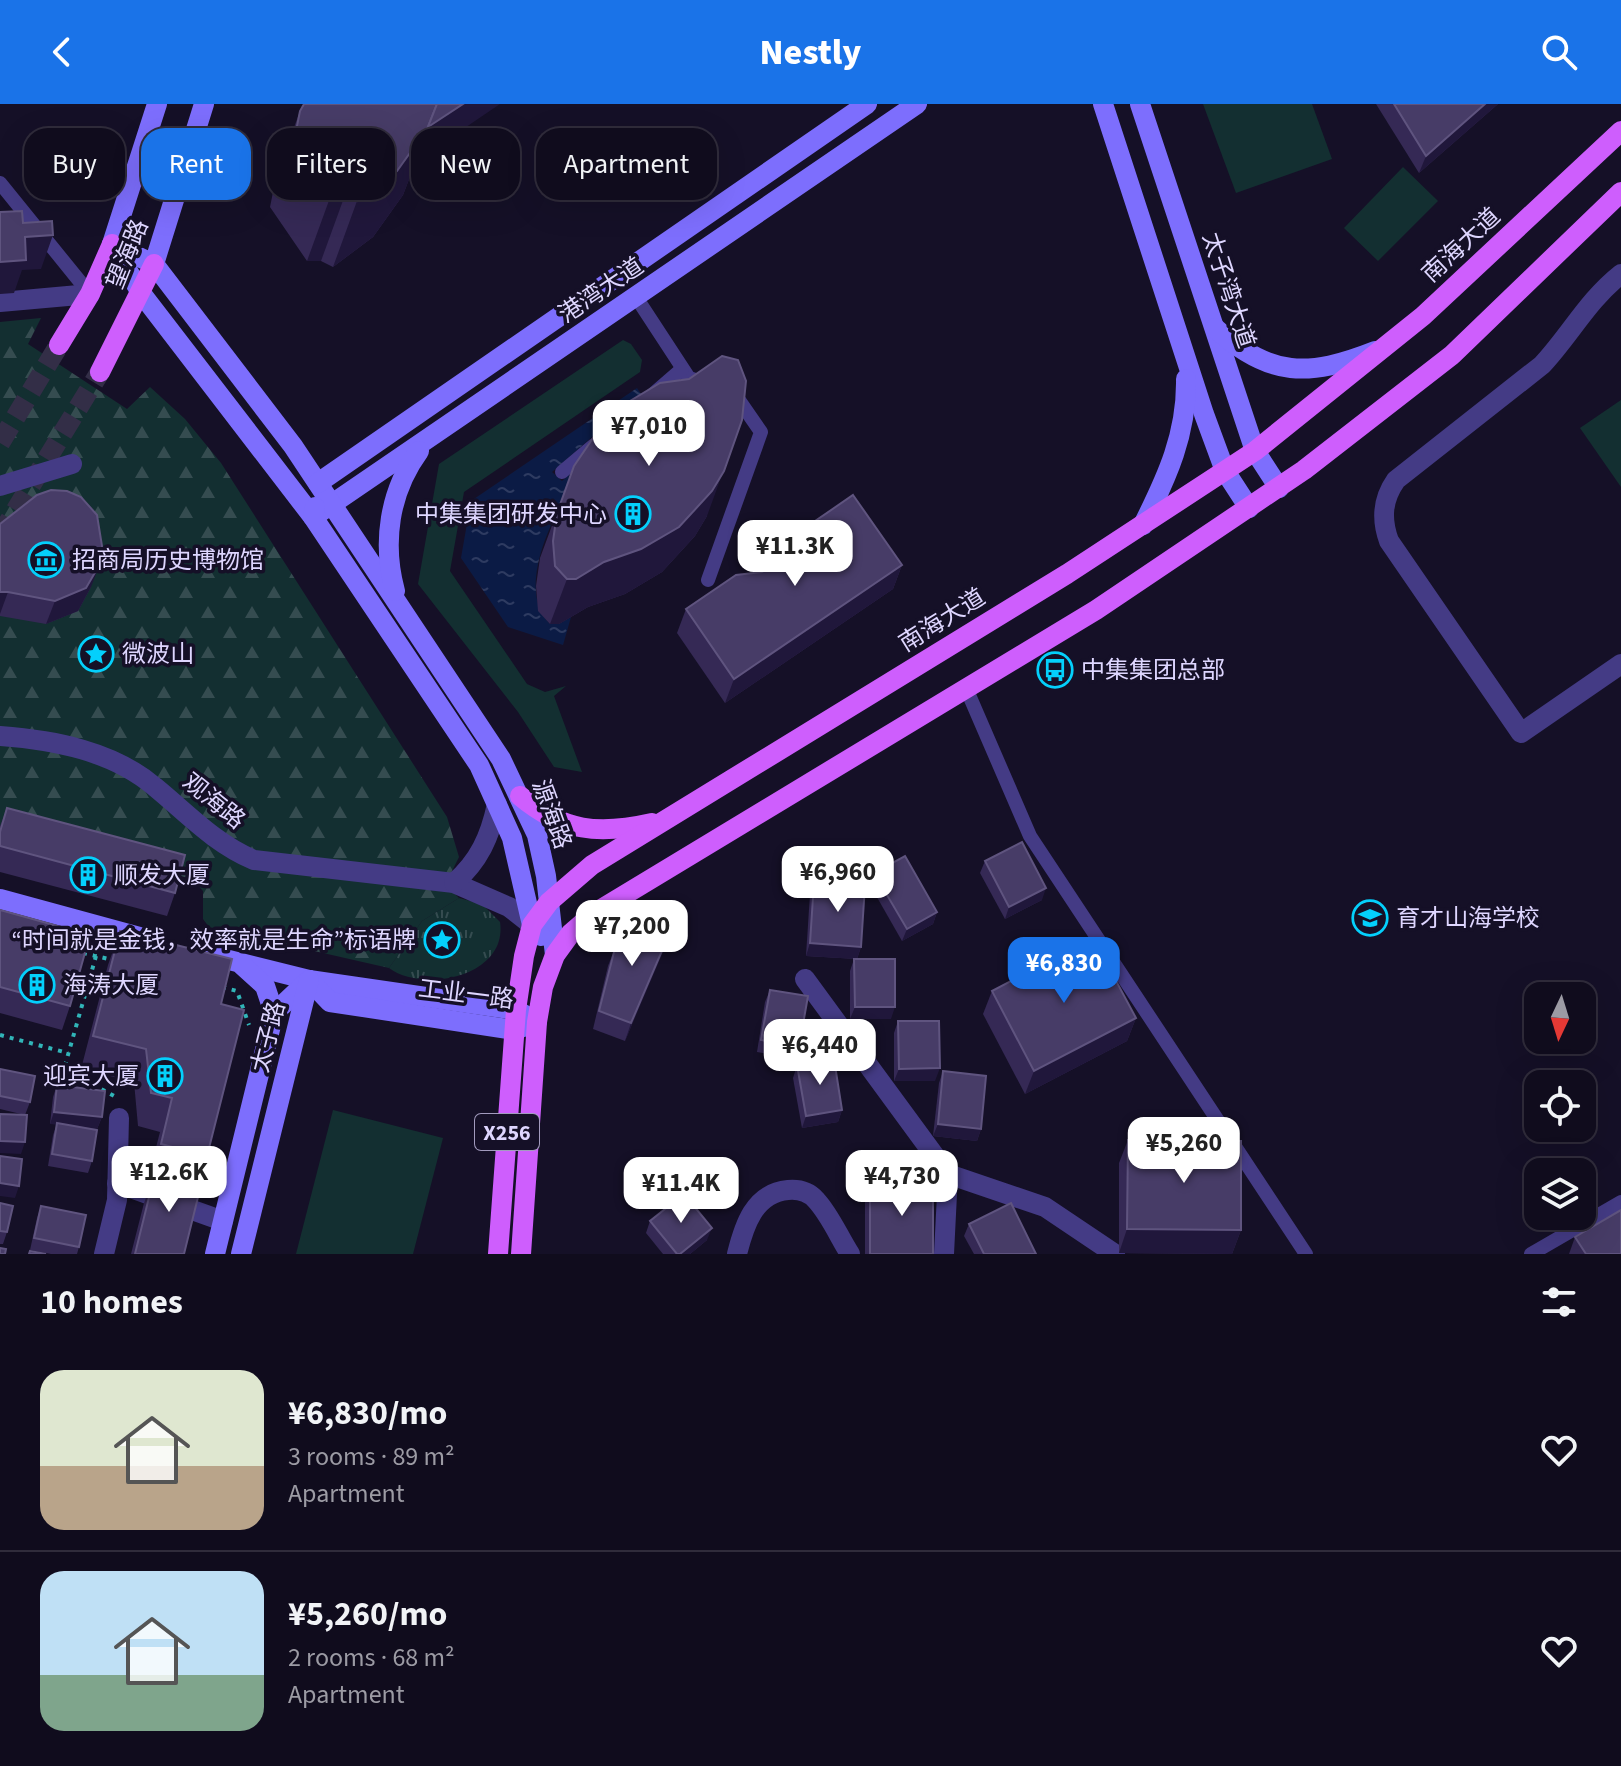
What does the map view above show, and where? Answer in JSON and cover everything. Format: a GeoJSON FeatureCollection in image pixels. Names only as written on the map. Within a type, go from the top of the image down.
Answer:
{"type":"FeatureCollection","features":[{"type":"Feature","properties":{"kind":"main road","name":"望海路"},"geometry":{"type":"LineString","coordinates":[[59,345],[90,294],[112,244],[157,104]]}},
{"type":"Feature","properties":{"kind":"main road","name":"望海路"},"geometry":{"type":"LineString","coordinates":[[100,372],[154,264],[204,104]]}},
{"type":"Feature","properties":{"kind":"main road","name":"港湾大道"},"geometry":{"type":"LineString","coordinates":[[318,483],[867,104]]}},
{"type":"Feature","properties":{"kind":"main road","name":"港湾大道"},"geometry":{"type":"LineString","coordinates":[[313,517],[917,104]]}},
{"type":"Feature","properties":{"kind":"main road"},"geometry":{"type":"LineString","coordinates":[[1103,104],[1225,471],[1249,508]]}},
{"type":"Feature","properties":{"kind":"main road","name":"太子湾大道"},"geometry":{"type":"LineString","coordinates":[[1140,104],[1255,451],[1279,488]]}},
{"type":"Feature","properties":{"kind":"main road","name":"南海大道"},"geometry":{"type":"LineString","coordinates":[[498,1254],[515,1020],[532,925],[549,902],[592,865],[1143,525],[1255,451],[1390,345],[1621,131]]}},
{"type":"Feature","properties":{"kind":"main road"},"geometry":{"type":"LineString","coordinates":[[555,955],[571,933],[593,914],[1096,610],[1279,488],[1452,355],[1621,192]]}},
{"type":"Feature","properties":{"kind":"main road","name":"源海路"},"geometry":{"type":"LineString","coordinates":[[112,244],[154,264],[318,483],[485,734],[520,796],[537,835],[555,955]]}},
{"type":"Feature","properties":{"kind":"main road","name":"源海路"},"geometry":{"type":"LineString","coordinates":[[112,244],[141,293],[313,517],[458,731],[497,804],[519,859],[532,925],[555,955]]}},
{"type":"Feature","properties":{"kind":"main road"},"geometry":{"type":"LineString","coordinates":[[1215,328],[1250,356],[1273,367],[1295,370],[1342,364],[1390,345]]}},
{"type":"Feature","properties":{"kind":"main road"},"geometry":{"type":"LineString","coordinates":[[1143,525],[1171,467],[1183,428],[1185,355]]}},
{"type":"Feature","properties":{"kind":"main road"},"geometry":{"type":"LineString","coordinates":[[399,605],[391,577],[389,523],[408,465],[426,441]]}},
{"type":"Feature","properties":{"kind":"main road"},"geometry":{"type":"LineString","coordinates":[[313,517],[318,483]]}},
{"type":"Feature","properties":{"kind":"main road"},"geometry":{"type":"LineString","coordinates":[[520,796],[558,822],[579,829],[609,829],[668,819]]}},
{"type":"Feature","properties":{"kind":"main road","name":"工业一路"},"geometry":{"type":"LineString","coordinates":[[0,899],[309,980],[515,1020]]}},
{"type":"Feature","properties":{"kind":"main road","name":"X256"},"geometry":{"type":"LineString","coordinates":[[521,1254],[537,1022],[555,955]]}},
{"type":"Feature","properties":{"kind":"main road"},"geometry":{"type":"LineString","coordinates":[[239,963],[265,986],[274,1013]]}},
{"type":"Feature","properties":{"kind":"main road"},"geometry":{"type":"LineString","coordinates":[[295,1036],[330,1002],[309,980]]}},
{"type":"Feature","properties":{"kind":"main road","name":"太子路"},"geometry":{"type":"LineString","coordinates":[[215,1254],[274,1013],[309,980]]}},
{"type":"Feature","properties":{"kind":"main road","name":"太子路"},"geometry":{"type":"LineString","coordinates":[[241,1254],[309,980]]}},
{"type":"Feature","properties":{"kind":"main road","name":"工业一路"},"geometry":{"type":"LineString","coordinates":[[330,1002],[537,1022]]}},
{"type":"Feature","properties":{"kind":"street"},"geometry":{"type":"LineString","coordinates":[[1621,274],[1584,308],[1558,348],[1542,365],[1396,480],[1383,511],[1389,541],[1521,733],[1621,664]]}},
{"type":"Feature","properties":{"kind":"street"},"geometry":{"type":"LineString","coordinates":[[0,302],[90,294]]}},
{"type":"Feature","properties":{"kind":"street"},"geometry":{"type":"LineString","coordinates":[[0,486],[72,464]]}},
{"type":"Feature","properties":{"kind":"street","name":"观海路"},"geometry":{"type":"LineString","coordinates":[[0,736],[64,745],[115,760],[153,785],[193,822],[230,849],[254,860],[454,883],[509,907],[532,925]]}},
{"type":"Feature","properties":{"kind":"street"},"geometry":{"type":"LineString","coordinates":[[454,883],[480,854],[491,833],[497,804]]}},
{"type":"Feature","properties":{"kind":"street"},"geometry":{"type":"LineString","coordinates":[[805,979],[948,1174],[1045,1207],[1115,1254]]}},
{"type":"Feature","properties":{"kind":"street"},"geometry":{"type":"LineString","coordinates":[[104,1254],[117,1183],[119,1118]]}},
{"type":"Feature","properties":{"kind":"street"},"geometry":{"type":"LineString","coordinates":[[944,1254],[948,1174]]}},
{"type":"Feature","properties":{"kind":"street"},"geometry":{"type":"LineString","coordinates":[[117,1183],[223,1221]]}},
{"type":"Feature","properties":{"kind":"street"},"geometry":{"type":"LineString","coordinates":[[737,1254],[756,1206],[770,1195],[789,1190],[801,1190],[815,1199],[850,1254]]}},
{"type":"Feature","properties":{"kind":"lane"},"geometry":{"type":"LineString","coordinates":[[0,183],[90,294]]}},
{"type":"Feature","properties":{"kind":"lane"},"geometry":{"type":"LineString","coordinates":[[636,297],[689,378],[736,393],[761,432],[708,580]]}},
{"type":"Feature","properties":{"kind":"lane"},"geometry":{"type":"LineString","coordinates":[[634,410],[682,369]]}},
{"type":"Feature","properties":{"kind":"lane"},"geometry":{"type":"LineString","coordinates":[[562,472],[610,431]]}},
{"type":"Feature","properties":{"kind":"lane"},"geometry":{"type":"LineString","coordinates":[[966,688],[1030,836],[1306,1254]]}},
{"type":"Feature","properties":{"kind":"lane"},"geometry":{"type":"LineString","coordinates":[[1531,1254],[1621,1202]]}},
{"type":"Feature","properties":{"kind":"path"},"geometry":{"type":"LineString","coordinates":[[81,952],[124,963]]}},
{"type":"Feature","properties":{"kind":"path"},"geometry":{"type":"LineString","coordinates":[[96,956],[64,1069],[118,1098],[119,1118]]}},
{"type":"Feature","properties":{"kind":"path"},"geometry":{"type":"LineString","coordinates":[[209,984],[237,991],[251,1030]]}},
{"type":"Feature","properties":{"kind":"path"},"geometry":{"type":"LineString","coordinates":[[0,1035],[68,1053]]}},
{"type":"Feature","properties":{"kind":"green space"},"geometry":{"type":"Polygon","coordinates":[[[1203,104],[1312,104],[1332,159],[1236,193],[1203,104]]]}},
{"type":"Feature","properties":{"kind":"green space"},"geometry":{"type":"Polygon","coordinates":[[[1403,167],[1438,201],[1378,261],[1344,228],[1403,167]]]}},
{"type":"Feature","properties":{"kind":"green space"},"geometry":{"type":"Polygon","coordinates":[[[41,318],[28,344],[127,409],[150,387],[185,419],[221,463],[447,817],[459,857],[450,875],[450,889],[459,898],[422,921],[389,968],[209,927],[203,919],[203,891],[192,879],[0,827],[0,322],[41,318]]]}},
{"type":"Feature","properties":{"kind":"green space"},"geometry":{"type":"Polygon","coordinates":[[[623,340],[631,344],[642,360],[640,372],[464,492],[450,571],[527,684],[545,692],[566,686],[554,696],[582,772],[554,767],[518,712],[418,584],[439,464],[623,340]]]}},
{"type":"Feature","properties":{"kind":"green space"},"geometry":{"type":"Polygon","coordinates":[[[1621,400],[1621,487],[1580,428],[1621,400]]]}},
{"type":"Feature","properties":{"kind":"green space"},"geometry":{"type":"Polygon","coordinates":[[[459,898],[482,904],[500,922],[499,941],[491,956],[461,975],[442,979],[404,976],[389,968],[422,921],[459,898]]]}},
{"type":"Feature","properties":{"kind":"green space"},"geometry":{"type":"Polygon","coordinates":[[[333,1110],[443,1138],[413,1254],[296,1254],[333,1110]]]}},
{"type":"Feature","properties":{"kind":"water"},"geometry":{"type":"Polygon","coordinates":[[[637,388],[641,394],[552,472],[562,481],[651,404],[563,504],[545,539],[537,570],[537,600],[550,624],[559,624],[571,617],[563,645],[508,627],[461,558],[471,501],[637,388]]]}},
{"type":"Feature","properties":{"kind":"building"},"geometry":{"type":"Polygon","coordinates":[[[304,104],[437,104],[427,128],[411,128],[411,151],[395,172],[395,128],[297,128],[304,104]]]}},
{"type":"Feature","properties":{"kind":"building"},"geometry":{"type":"Polygon","coordinates":[[[437,104],[463,104],[428,127],[437,104]]]}},
{"type":"Feature","properties":{"kind":"building"},"geometry":{"type":"Polygon","coordinates":[[[1394,104],[1485,104],[1426,156],[1394,104]]]}},
{"type":"Feature","properties":{"kind":"building"},"geometry":{"type":"Polygon","coordinates":[[[22,211],[23,223],[52,221],[53,235],[25,237],[26,260],[0,262],[0,212],[22,211]]]}},
{"type":"Feature","properties":{"kind":"building","name":"中集集团研发中心"},"geometry":{"type":"Polygon","coordinates":[[[722,356],[738,360],[746,381],[742,420],[724,471],[712,491],[679,527],[641,549],[604,562],[576,579],[567,579],[555,566],[553,541],[557,513],[574,466],[602,425],[620,407],[660,383],[689,379],[722,356]]]}},
{"type":"Feature","properties":{"kind":"building","name":"招商局历史博物馆"},"geometry":{"type":"Polygon","coordinates":[[[51,490],[67,491],[81,497],[97,515],[102,546],[100,564],[86,588],[55,601],[0,592],[0,524],[37,495],[51,490]]]}},
{"type":"Feature","properties":{"kind":"building"},"geometry":{"type":"Polygon","coordinates":[[[853,495],[902,565],[734,679],[686,609],[736,575],[762,572],[781,559],[789,539],[853,495]]]}},
{"type":"Feature","properties":{"kind":"building"},"geometry":{"type":"Polygon","coordinates":[[[7,808],[185,855],[175,893],[0,846],[0,832],[7,808]]]}},
{"type":"Feature","properties":{"kind":"building"},"geometry":{"type":"Polygon","coordinates":[[[1022,842],[1046,888],[1009,907],[985,861],[1022,842]]]}},
{"type":"Feature","properties":{"kind":"building"},"geometry":{"type":"Polygon","coordinates":[[[905,856],[937,912],[907,929],[874,873],[905,856]]]}},
{"type":"Feature","properties":{"kind":"building"},"geometry":{"type":"Polygon","coordinates":[[[814,882],[865,885],[861,947],[810,943],[814,882]]]}},
{"type":"Feature","properties":{"kind":"building","name":"海涛大厦"},"geometry":{"type":"Polygon","coordinates":[[[0,910],[90,935],[70,1006],[0,987],[0,910]]]}},
{"type":"Feature","properties":{"kind":"building"},"geometry":{"type":"Polygon","coordinates":[[[633,916],[670,932],[631,1023],[599,1011],[615,948],[633,916]]]}},
{"type":"Feature","properties":{"kind":"building","name":"迎宾大厦"},"geometry":{"type":"Polygon","coordinates":[[[120,931],[232,959],[221,1004],[244,1010],[207,1156],[161,1144],[172,1098],[151,1093],[146,1049],[93,1036],[120,931]]]}},
{"type":"Feature","properties":{"kind":"building"},"geometry":{"type":"Polygon","coordinates":[[[1093,938],[1136,1018],[1034,1071],[992,991],[1093,938]]]}},
{"type":"Feature","properties":{"kind":"building"},"geometry":{"type":"Polygon","coordinates":[[[854,959],[895,959],[895,1007],[855,1007],[854,959]]]}},
{"type":"Feature","properties":{"kind":"building"},"geometry":{"type":"Polygon","coordinates":[[[770,990],[808,996],[799,1047],[761,1040],[770,990]]]}},
{"type":"Feature","properties":{"kind":"building"},"geometry":{"type":"Polygon","coordinates":[[[898,1021],[939,1021],[940,1068],[899,1069],[898,1021]]]}},
{"type":"Feature","properties":{"kind":"building"},"geometry":{"type":"Polygon","coordinates":[[[834,1059],[842,1110],[806,1116],[797,1065],[834,1059]]]}},
{"type":"Feature","properties":{"kind":"building"},"geometry":{"type":"Polygon","coordinates":[[[0,1069],[35,1076],[30,1102],[0,1096],[0,1069]]]}},
{"type":"Feature","properties":{"kind":"building"},"geometry":{"type":"Polygon","coordinates":[[[943,1071],[986,1076],[981,1129],[938,1124],[943,1071]]]}},
{"type":"Feature","properties":{"kind":"building"},"geometry":{"type":"Polygon","coordinates":[[[57,1085],[105,1091],[102,1117],[54,1112],[57,1085]]]}},
{"type":"Feature","properties":{"kind":"building"},"geometry":{"type":"Polygon","coordinates":[[[0,1114],[27,1115],[25,1142],[0,1141],[0,1114]]]}},
{"type":"Feature","properties":{"kind":"building"},"geometry":{"type":"Polygon","coordinates":[[[57,1123],[97,1130],[92,1161],[52,1154],[57,1123]]]}},
{"type":"Feature","properties":{"kind":"building"},"geometry":{"type":"Polygon","coordinates":[[[1128,1140],[1241,1141],[1241,1230],[1127,1229],[1128,1140]]]}},
{"type":"Feature","properties":{"kind":"building"},"geometry":{"type":"Polygon","coordinates":[[[0,1156],[22,1159],[19,1186],[0,1183],[0,1156]]]}},
{"type":"Feature","properties":{"kind":"building"},"geometry":{"type":"Polygon","coordinates":[[[156,1169],[202,1181],[184,1254],[135,1254],[156,1169]]]}},
{"type":"Feature","properties":{"kind":"building"},"geometry":{"type":"Polygon","coordinates":[[[870,1182],[933,1182],[933,1254],[870,1254],[870,1182]]]}},
{"type":"Feature","properties":{"kind":"building"},"geometry":{"type":"Polygon","coordinates":[[[684,1194],[712,1228],[677,1254],[650,1221],[684,1194]]]}},
{"type":"Feature","properties":{"kind":"building"},"geometry":{"type":"Polygon","coordinates":[[[0,1203],[13,1206],[7,1232],[0,1231],[0,1203]]]}},
{"type":"Feature","properties":{"kind":"building"},"geometry":{"type":"Polygon","coordinates":[[[1011,1203],[1036,1254],[984,1254],[969,1224],[1011,1203]]]}},
{"type":"Feature","properties":{"kind":"building"},"geometry":{"type":"Polygon","coordinates":[[[41,1206],[86,1215],[79,1247],[34,1238],[41,1206]]]}},
{"type":"Feature","properties":{"kind":"building"},"geometry":{"type":"Polygon","coordinates":[[[1621,1210],[1621,1254],[1586,1254],[1575,1237],[1587,1230],[1596,1230],[1596,1225],[1621,1210]]]}},
{"type":"Feature","properties":{"kind":"tunnel"},"geometry":{"type":"LineString","coordinates":[[0,443],[59,345]]}},
{"type":"Feature","properties":{"kind":"tunnel"},"geometry":{"type":"LineString","coordinates":[[0,536],[100,372]]}},
{"type":"Feature","properties":{"kind":"place","name":"中集集团研发中心"},"geometry":{"type":"Point","coordinates":[633,514]}},
{"type":"Feature","properties":{"kind":"place","name":"招商局历史博物馆"},"geometry":{"type":"Point","coordinates":[46,560]}},
{"type":"Feature","properties":{"kind":"place","name":"微波山"},"geometry":{"type":"Point","coordinates":[96,654]}},
{"type":"Feature","properties":{"kind":"place","name":"中集集团总部"},"geometry":{"type":"Point","coordinates":[1055,670]}},
{"type":"Feature","properties":{"kind":"place","name":"顺发大厦"},"geometry":{"type":"Point","coordinates":[88,875]}},
{"type":"Feature","properties":{"kind":"place","name":"育才山海学校"},"geometry":{"type":"Point","coordinates":[1370,918]}},
{"type":"Feature","properties":{"kind":"place","name":"“时间就是金钱，效率就是生命”标语牌"},"geometry":{"type":"Point","coordinates":[442,940]}},
{"type":"Feature","properties":{"kind":"place","name":"海涛大厦"},"geometry":{"type":"Point","coordinates":[37,985]}},
{"type":"Feature","properties":{"kind":"place","name":"迎宾大厦"},"geometry":{"type":"Point","coordinates":[165,1076]}}]}
